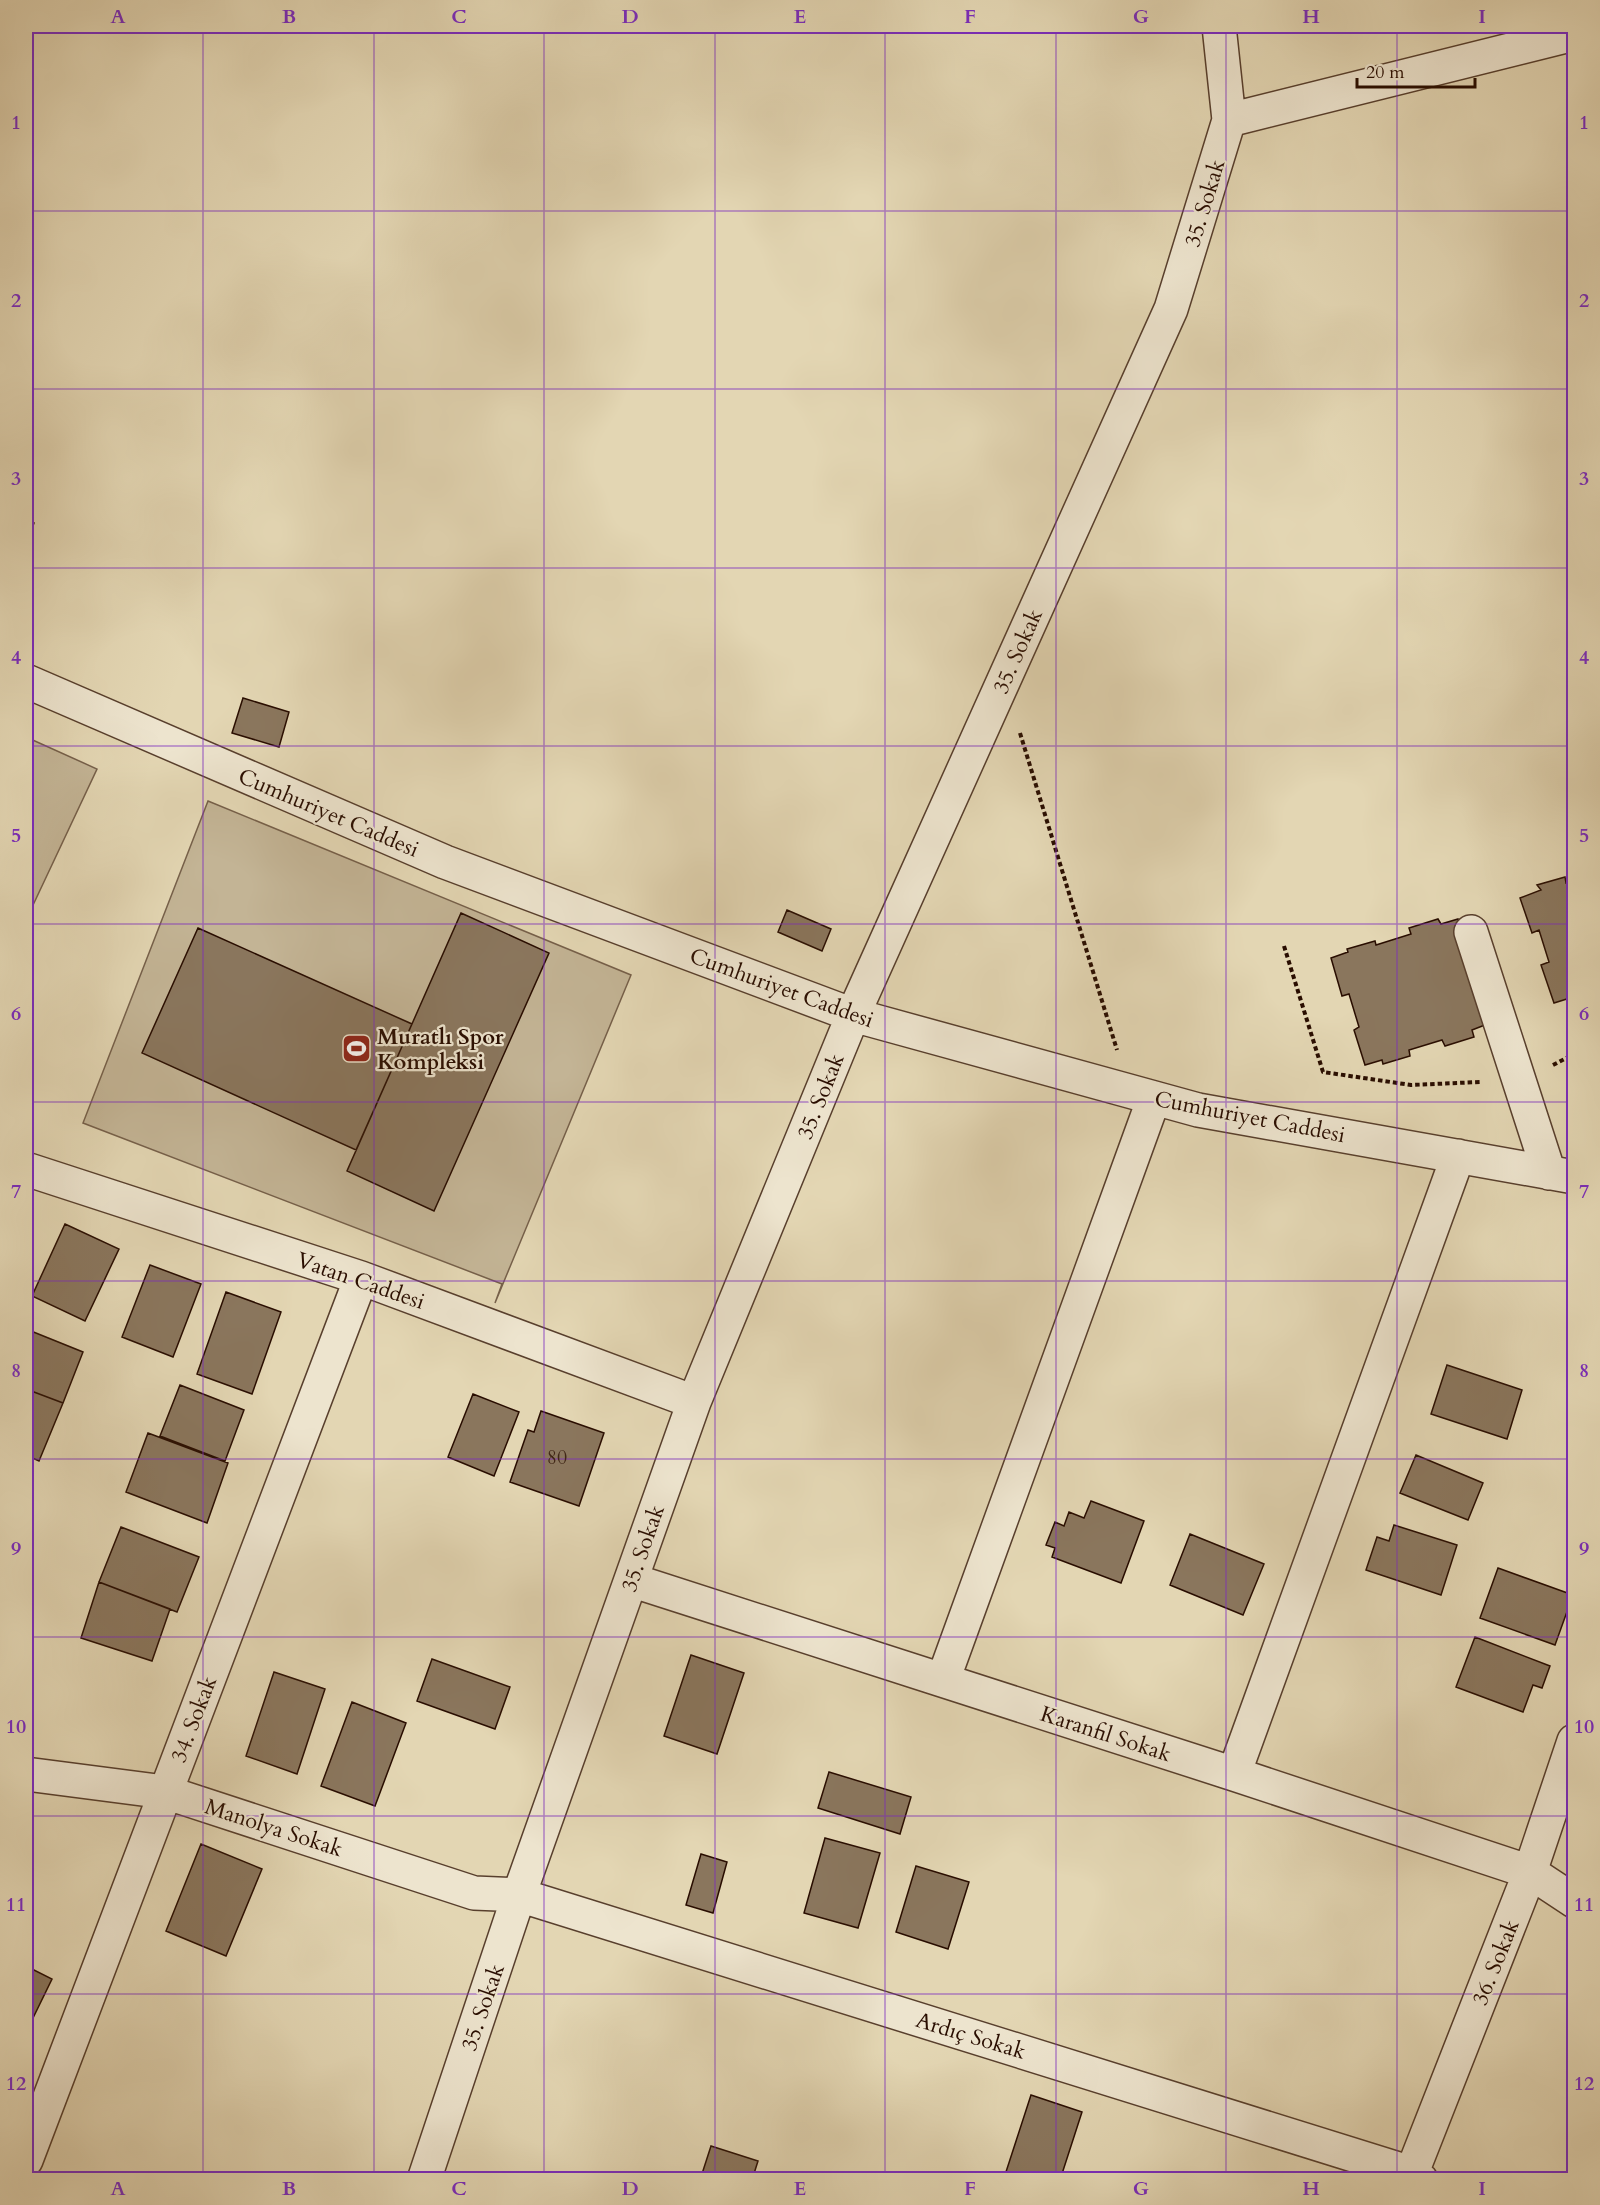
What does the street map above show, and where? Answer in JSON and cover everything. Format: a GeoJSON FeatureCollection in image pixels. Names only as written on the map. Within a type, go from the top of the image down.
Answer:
{"type":"FeatureCollection","features":[{"type":"Feature","properties":{"kind":"street","name":"35. Sokak"},"geometry":{"type":"LineString","coordinates":[[433,2177],[519,1894],[694,1402],[853,1015],[1171,309],[1229,120],[1219,26]]}},
{"type":"Feature","properties":{"kind":"street"},"geometry":{"type":"LineString","coordinates":[[1229,120],[1575,34]]}},
{"type":"Feature","properties":{"kind":"street","name":"Cumhuriyet Caddesi"},"geometry":{"type":"LineString","coordinates":[[26,681],[445,862],[853,1015],[1198,1110],[1562,1175]]}},
{"type":"Feature","properties":{"kind":"street"},"geometry":{"type":"LineString","coordinates":[[1471,932],[1519,1081],[1562,1175]]}},
{"type":"Feature","properties":{"kind":"street"},"geometry":{"type":"LineString","coordinates":[[944,1680],[1142,1094]]}},
{"type":"Feature","properties":{"kind":"street"},"geometry":{"type":"LineString","coordinates":[[1234,1774],[1458,1156]]}},
{"type":"Feature","properties":{"kind":"street","name":"Vatan Caddesi"},"geometry":{"type":"LineString","coordinates":[[26,1169],[361,1278],[694,1402]]}},
{"type":"Feature","properties":{"kind":"street","name":"34. Sokak"},"geometry":{"type":"LineString","coordinates":[[26,2160],[361,1278]]}},
{"type":"Feature","properties":{"kind":"street","name":"Karanfil Sokak"},"geometry":{"type":"LineString","coordinates":[[631,1580],[1530,1872],[1575,1901]]}},
{"type":"Feature","properties":{"kind":"street","name":"36. Sokak"},"geometry":{"type":"LineString","coordinates":[[1414,2177],[1530,1872],[1575,1741]]}},
{"type":"Feature","properties":{"kind":"street","name":"Manolya Sokak"},"geometry":{"type":"LineString","coordinates":[[26,1774],[165,1792],[474,1893],[519,1894]]}},
{"type":"Feature","properties":{"kind":"street","name":"Ardıç Sokak"},"geometry":{"type":"LineString","coordinates":[[519,1894],[1414,2177]]}},
{"type":"Feature","properties":{"kind":"path"},"geometry":{"type":"LineString","coordinates":[[1004,679],[1142,1094]]}},
{"type":"Feature","properties":{"kind":"path"},"geometry":{"type":"LineString","coordinates":[[1284,946],[1323,1072],[1411,1085],[1519,1081],[1575,1054]]}},
{"type":"Feature","properties":{"kind":"shaded area"},"geometry":{"type":"Polygon","coordinates":[[[26,737],[97,769],[26,920],[26,737]]]}},
{"type":"Feature","properties":{"kind":"shaded area","name":"Muratlı Spor Kompleksi"},"geometry":{"type":"Polygon","coordinates":[[[208,801],[631,975],[495,1303],[502,1284],[83,1123],[208,801]]]}},
{"type":"Feature","properties":{"kind":"building"},"geometry":{"type":"Polygon","coordinates":[[[26,520],[34,523],[26,546],[26,520]]]}},
{"type":"Feature","properties":{"kind":"building"},"geometry":{"type":"Polygon","coordinates":[[[243,698],[289,712],[279,747],[232,733],[243,698]]]}},
{"type":"Feature","properties":{"kind":"building"},"geometry":{"type":"Polygon","coordinates":[[[1565,877],[1566,883],[1574,881],[1574,1004],[1570,998],[1554,1003],[1541,965],[1549,962],[1539,930],[1532,933],[1520,898],[1541,890],[1537,885],[1565,877]]]}},
{"type":"Feature","properties":{"kind":"building"},"geometry":{"type":"Polygon","coordinates":[[[787,910],[831,929],[822,951],[778,932],[787,910]]]}},
{"type":"Feature","properties":{"kind":"building"},"geometry":{"type":"Polygon","coordinates":[[[461,913],[549,953],[434,1211],[347,1171],[461,913]]]}},
{"type":"Feature","properties":{"kind":"building"},"geometry":{"type":"Polygon","coordinates":[[[1438,919],[1441,924],[1458,919],[1490,1023],[1472,1030],[1474,1037],[1445,1046],[1442,1040],[1409,1050],[1410,1056],[1383,1064],[1382,1060],[1365,1065],[1354,1030],[1359,1027],[1349,994],[1342,996],[1331,958],[1348,952],[1347,949],[1375,941],[1376,945],[1411,934],[1409,928],[1438,919]]]}},
{"type":"Feature","properties":{"kind":"building"},"geometry":{"type":"Polygon","coordinates":[[[198,928],[412,1024],[356,1150],[142,1053],[198,928]]]}},
{"type":"Feature","properties":{"kind":"building"},"geometry":{"type":"Polygon","coordinates":[[[65,1224],[119,1249],[85,1321],[32,1296],[65,1224]]]}},
{"type":"Feature","properties":{"kind":"building"},"geometry":{"type":"Polygon","coordinates":[[[150,1265],[201,1284],[173,1357],[122,1337],[150,1265]]]}},
{"type":"Feature","properties":{"kind":"building"},"geometry":{"type":"Polygon","coordinates":[[[226,1292],[281,1312],[252,1394],[197,1374],[226,1292]]]}},
{"type":"Feature","properties":{"kind":"building"},"geometry":{"type":"Polygon","coordinates":[[[26,1329],[83,1352],[63,1403],[26,1389],[26,1329]]]}},
{"type":"Feature","properties":{"kind":"building"},"geometry":{"type":"Polygon","coordinates":[[[1447,1365],[1522,1390],[1507,1439],[1431,1414],[1447,1365]]]}},
{"type":"Feature","properties":{"kind":"building"},"geometry":{"type":"Polygon","coordinates":[[[180,1385],[244,1410],[225,1461],[160,1436],[180,1385]]]}},
{"type":"Feature","properties":{"kind":"building"},"geometry":{"type":"Polygon","coordinates":[[[26,1389],[63,1403],[39,1461],[26,1455],[26,1389]]]}},
{"type":"Feature","properties":{"kind":"building"},"geometry":{"type":"Polygon","coordinates":[[[473,1394],[519,1412],[494,1476],[448,1457],[473,1394]]]}},
{"type":"Feature","properties":{"kind":"building"},"geometry":{"type":"Polygon","coordinates":[[[541,1411],[604,1433],[579,1506],[510,1482],[528,1430],[534,1432],[541,1411]]]}},
{"type":"Feature","properties":{"kind":"building"},"geometry":{"type":"Polygon","coordinates":[[[148,1433],[228,1463],[207,1523],[126,1492],[148,1433]]]}},
{"type":"Feature","properties":{"kind":"building"},"geometry":{"type":"Polygon","coordinates":[[[1416,1455],[1483,1483],[1468,1520],[1400,1493],[1416,1455]]]}},
{"type":"Feature","properties":{"kind":"building"},"geometry":{"type":"Polygon","coordinates":[[[1091,1501],[1144,1521],[1121,1583],[1052,1557],[1055,1548],[1046,1545],[1055,1522],[1064,1526],[1069,1512],[1084,1518],[1091,1501]]]}},
{"type":"Feature","properties":{"kind":"building"},"geometry":{"type":"Polygon","coordinates":[[[1394,1525],[1457,1545],[1441,1595],[1366,1570],[1377,1537],[1389,1541],[1394,1525]]]}},
{"type":"Feature","properties":{"kind":"building"},"geometry":{"type":"Polygon","coordinates":[[[121,1527],[199,1557],[177,1612],[99,1582],[121,1527]]]}},
{"type":"Feature","properties":{"kind":"building"},"geometry":{"type":"Polygon","coordinates":[[[1190,1534],[1264,1564],[1243,1615],[1170,1585],[1190,1534]]]}},
{"type":"Feature","properties":{"kind":"building"},"geometry":{"type":"Polygon","coordinates":[[[1498,1568],[1573,1595],[1555,1645],[1480,1618],[1498,1568]]]}},
{"type":"Feature","properties":{"kind":"building"},"geometry":{"type":"Polygon","coordinates":[[[99,1582],[170,1609],[152,1661],[81,1638],[99,1582]]]}},
{"type":"Feature","properties":{"kind":"building"},"geometry":{"type":"Polygon","coordinates":[[[1475,1637],[1550,1666],[1542,1688],[1533,1685],[1523,1712],[1456,1687],[1475,1637]]]}},
{"type":"Feature","properties":{"kind":"building"},"geometry":{"type":"Polygon","coordinates":[[[691,1655],[744,1673],[717,1754],[664,1736],[691,1655]]]}},
{"type":"Feature","properties":{"kind":"building"},"geometry":{"type":"Polygon","coordinates":[[[432,1659],[510,1687],[495,1729],[417,1701],[432,1659]]]}},
{"type":"Feature","properties":{"kind":"building"},"geometry":{"type":"Polygon","coordinates":[[[274,1672],[325,1689],[297,1774],[246,1756],[274,1672]]]}},
{"type":"Feature","properties":{"kind":"building"},"geometry":{"type":"Polygon","coordinates":[[[352,1702],[406,1723],[375,1806],[321,1786],[352,1702]]]}},
{"type":"Feature","properties":{"kind":"building"},"geometry":{"type":"Polygon","coordinates":[[[829,1772],[911,1797],[900,1834],[818,1808],[829,1772]]]}},
{"type":"Feature","properties":{"kind":"building"},"geometry":{"type":"Polygon","coordinates":[[[825,1838],[880,1853],[858,1928],[804,1913],[825,1838]]]}},
{"type":"Feature","properties":{"kind":"building"},"geometry":{"type":"Polygon","coordinates":[[[201,1844],[262,1869],[226,1956],[166,1931],[201,1844]]]}},
{"type":"Feature","properties":{"kind":"building"},"geometry":{"type":"Polygon","coordinates":[[[701,1854],[727,1862],[713,1913],[686,1905],[701,1854]]]}},
{"type":"Feature","properties":{"kind":"building"},"geometry":{"type":"Polygon","coordinates":[[[916,1866],[969,1882],[948,1949],[896,1932],[916,1866]]]}},
{"type":"Feature","properties":{"kind":"building"},"geometry":{"type":"Polygon","coordinates":[[[26,1966],[52,1979],[32,2020],[26,2017],[26,1966]]]}},
{"type":"Feature","properties":{"kind":"building"},"geometry":{"type":"Polygon","coordinates":[[[1031,2095],[1082,2112],[1060,2180],[1004,2178],[1031,2095]]]}},
{"type":"Feature","properties":{"kind":"building"},"geometry":{"type":"Polygon","coordinates":[[[711,2146],[758,2161],[752,2180],[700,2180],[711,2146]]]}},
{"type":"Feature","properties":{"kind":"place","name":"Muratlı Spor Kompleksi"},"geometry":{"type":"Point","coordinates":[356,1049]}}]}
